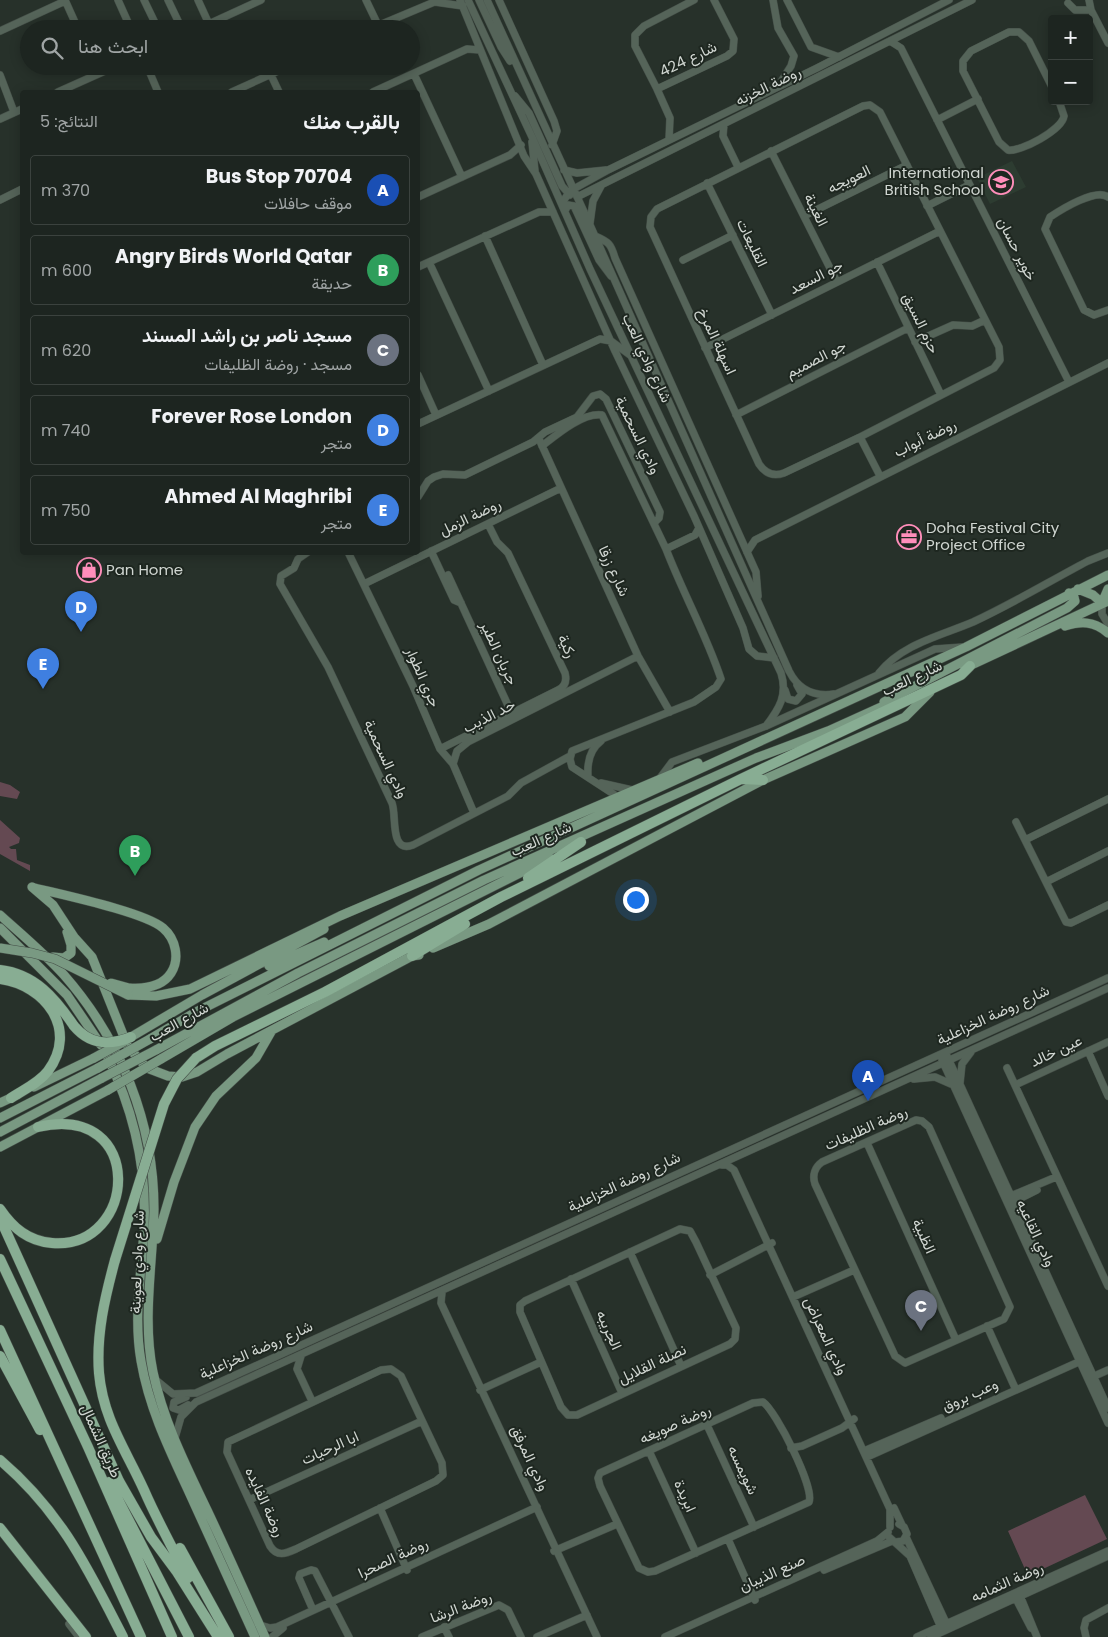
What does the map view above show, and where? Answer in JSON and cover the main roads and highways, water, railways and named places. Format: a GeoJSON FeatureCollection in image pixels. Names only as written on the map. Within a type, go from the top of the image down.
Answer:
{"type":"FeatureCollection","features":[{"type":"Feature","properties":{"kind":"highway"},"geometry":{"type":"LineString","coordinates":[[218,1637],[111,1425],[99,1374],[101,1317],[114,1260],[161,1110],[177,1079],[204,1052],[351,979],[501,898],[741,779],[964,674],[970,666]]}},
{"type":"Feature","properties":{"kind":"highway"},"geometry":{"type":"LineString","coordinates":[[741,779],[762,780]]}},
{"type":"Feature","properties":{"kind":"highway"},"geometry":{"type":"LineString","coordinates":[[501,898],[566,854],[580,842]]}},
{"type":"Feature","properties":{"kind":"highway"},"geometry":{"type":"LineString","coordinates":[[412,956],[504,901],[520,889]]}},
{"type":"Feature","properties":{"kind":"highway"},"geometry":{"type":"LineString","coordinates":[[0,970],[21,975],[42,987],[60,1005],[74,1026],[86,1037],[104,1044],[132,1037]]}},
{"type":"Feature","properties":{"kind":"highway"},"geometry":{"type":"LineString","coordinates":[[0,979],[23,985],[40,996],[53,1011],[59,1030],[57,1053],[48,1071],[11,1098]]}},
{"type":"Feature","properties":{"kind":"highway"},"geometry":{"type":"LineString","coordinates":[[0,1209],[22,1233],[40,1241],[57,1243],[77,1240],[92,1232],[104,1220],[114,1205],[118,1190],[117,1166],[110,1148],[104,1141],[97,1134],[76,1124],[60,1123],[38,1127]]}},
{"type":"Feature","properties":{"kind":"highway"},"geometry":{"type":"LineString","coordinates":[[0,1218],[119,1481],[151,1537],[177,1572],[218,1637]]}},
{"type":"Feature","properties":{"kind":"highway","name":"طريق الشمال"},"geometry":{"type":"LineString","coordinates":[[0,1259],[93,1459],[172,1637]]}},
{"type":"Feature","properties":{"kind":"highway"},"geometry":{"type":"LineString","coordinates":[[0,1330],[141,1637]]}},
{"type":"Feature","properties":{"kind":"highway"},"geometry":{"type":"LineString","coordinates":[[0,1356],[34,1421],[58,1457]]}},
{"type":"Feature","properties":{"kind":"highway"},"geometry":{"type":"LineString","coordinates":[[93,1459],[123,1507],[189,1637]]}},
{"type":"Feature","properties":{"kind":"highway"},"geometry":{"type":"LineString","coordinates":[[1,1461],[40,1498],[68,1534],[87,1566],[123,1637]]}},
{"type":"Feature","properties":{"kind":"highway"},"geometry":{"type":"LineString","coordinates":[[144,1489],[169,1529],[229,1637]]}},
{"type":"Feature","properties":{"kind":"highway"},"geometry":{"type":"LineString","coordinates":[[0,1528],[86,1637]]}},
{"type":"Feature","properties":{"kind":"main road","name":"شارع العب"},"geometry":{"type":"LineString","coordinates":[[0,1118],[98,1068],[204,1008],[479,870],[772,734],[966,647],[1069,593],[1108,575]]}},
{"type":"Feature","properties":{"kind":"main road"},"geometry":{"type":"LineString","coordinates":[[1078,589],[1093,595],[1106,604],[1108,588]]}},
{"type":"Feature","properties":{"kind":"main road"},"geometry":{"type":"LineString","coordinates":[[858,718],[901,692],[1067,608],[1075,601],[1074,597],[1069,593]]}},
{"type":"Feature","properties":{"kind":"main road","name":"شارع العب"},"geometry":{"type":"LineString","coordinates":[[0,1132],[394,924],[597,829],[756,758],[858,718],[1106,604]]}},
{"type":"Feature","properties":{"kind":"main road"},"geometry":{"type":"LineString","coordinates":[[1029,638],[1081,622],[1095,624],[1108,633]]}},
{"type":"Feature","properties":{"kind":"main road"},"geometry":{"type":"LineString","coordinates":[[128,991],[155,985],[171,972],[175,965],[176,952],[172,940],[163,928],[146,918],[32,887],[53,905],[98,968],[128,1047],[142,1063],[155,1072],[174,1077],[190,1075],[412,956],[489,924],[762,780],[905,717],[932,689]]}},
{"type":"Feature","properties":{"kind":"main road"},"geometry":{"type":"LineString","coordinates":[[0,948],[32,952],[55,959],[101,981],[128,991],[156,996],[190,989],[340,916],[660,778],[772,734]]}},
{"type":"Feature","properties":{"kind":"main road"},"geometry":{"type":"LineString","coordinates":[[0,1147],[108,1090],[240,1013],[516,877],[580,842],[597,829]]}},
{"type":"Feature","properties":{"kind":"main road","name":"شارع وادي لعوينة"},"geometry":{"type":"LineString","coordinates":[[0,915],[63,975],[97,1019],[120,1061],[138,1104],[145,1130],[153,1186],[152,1264],[148,1322],[154,1379],[174,1438],[265,1637]]}},
{"type":"Feature","properties":{"kind":"main road"},"geometry":{"type":"LineString","coordinates":[[0,1103],[94,1058],[243,973],[321,932],[340,916]]}},
{"type":"Feature","properties":{"kind":"main road"},"geometry":{"type":"LineString","coordinates":[[40,952],[60,958],[67,957],[71,953],[71,945],[62,920]]}},
{"type":"Feature","properties":{"kind":"main road","name":"شارع وادي لعوينة"},"geometry":{"type":"LineString","coordinates":[[0,928],[56,983],[78,1008],[97,1038],[128,1102],[139,1151],[145,1200],[137,1319],[145,1382],[163,1436],[255,1637]]}},
{"type":"Feature","properties":{"kind":"main road"},"geometry":{"type":"LineString","coordinates":[[243,973],[255,972],[330,940],[364,929]]}},
{"type":"Feature","properties":{"kind":"main road"},"geometry":{"type":"LineString","coordinates":[[152,1264],[159,1227],[167,1211],[174,1182],[194,1127],[216,1096],[256,1058],[271,1032]]}},
{"type":"Feature","properties":{"kind":"place","name":"International British School"},"geometry":{"type":"Point","coordinates":[1001,182]}},
{"type":"Feature","properties":{"kind":"place","name":"Doha Festival City Project Office"},"geometry":{"type":"Point","coordinates":[909,537]}},
{"type":"Feature","properties":{"kind":"place","name":"Pan Home"},"geometry":{"type":"Point","coordinates":[89,570]}},
{"type":"Feature","properties":{"kind":"place","name":"Forever Rose London"},"geometry":{"type":"Point","coordinates":[81,632]}},
{"type":"Feature","properties":{"kind":"place","name":"Ahmed Al Maghribi"},"geometry":{"type":"Point","coordinates":[43,689]}},
{"type":"Feature","properties":{"kind":"place","name":"Angry Birds World Qatar"},"geometry":{"type":"Point","coordinates":[135,876]}},
{"type":"Feature","properties":{"kind":"place","name":"Bus Stop 70704"},"geometry":{"type":"Point","coordinates":[868,1101]}},
{"type":"Feature","properties":{"kind":"place","name":"مسجد ناصر بن راشد المسند"},"geometry":{"type":"Point","coordinates":[921,1331]}}]}
